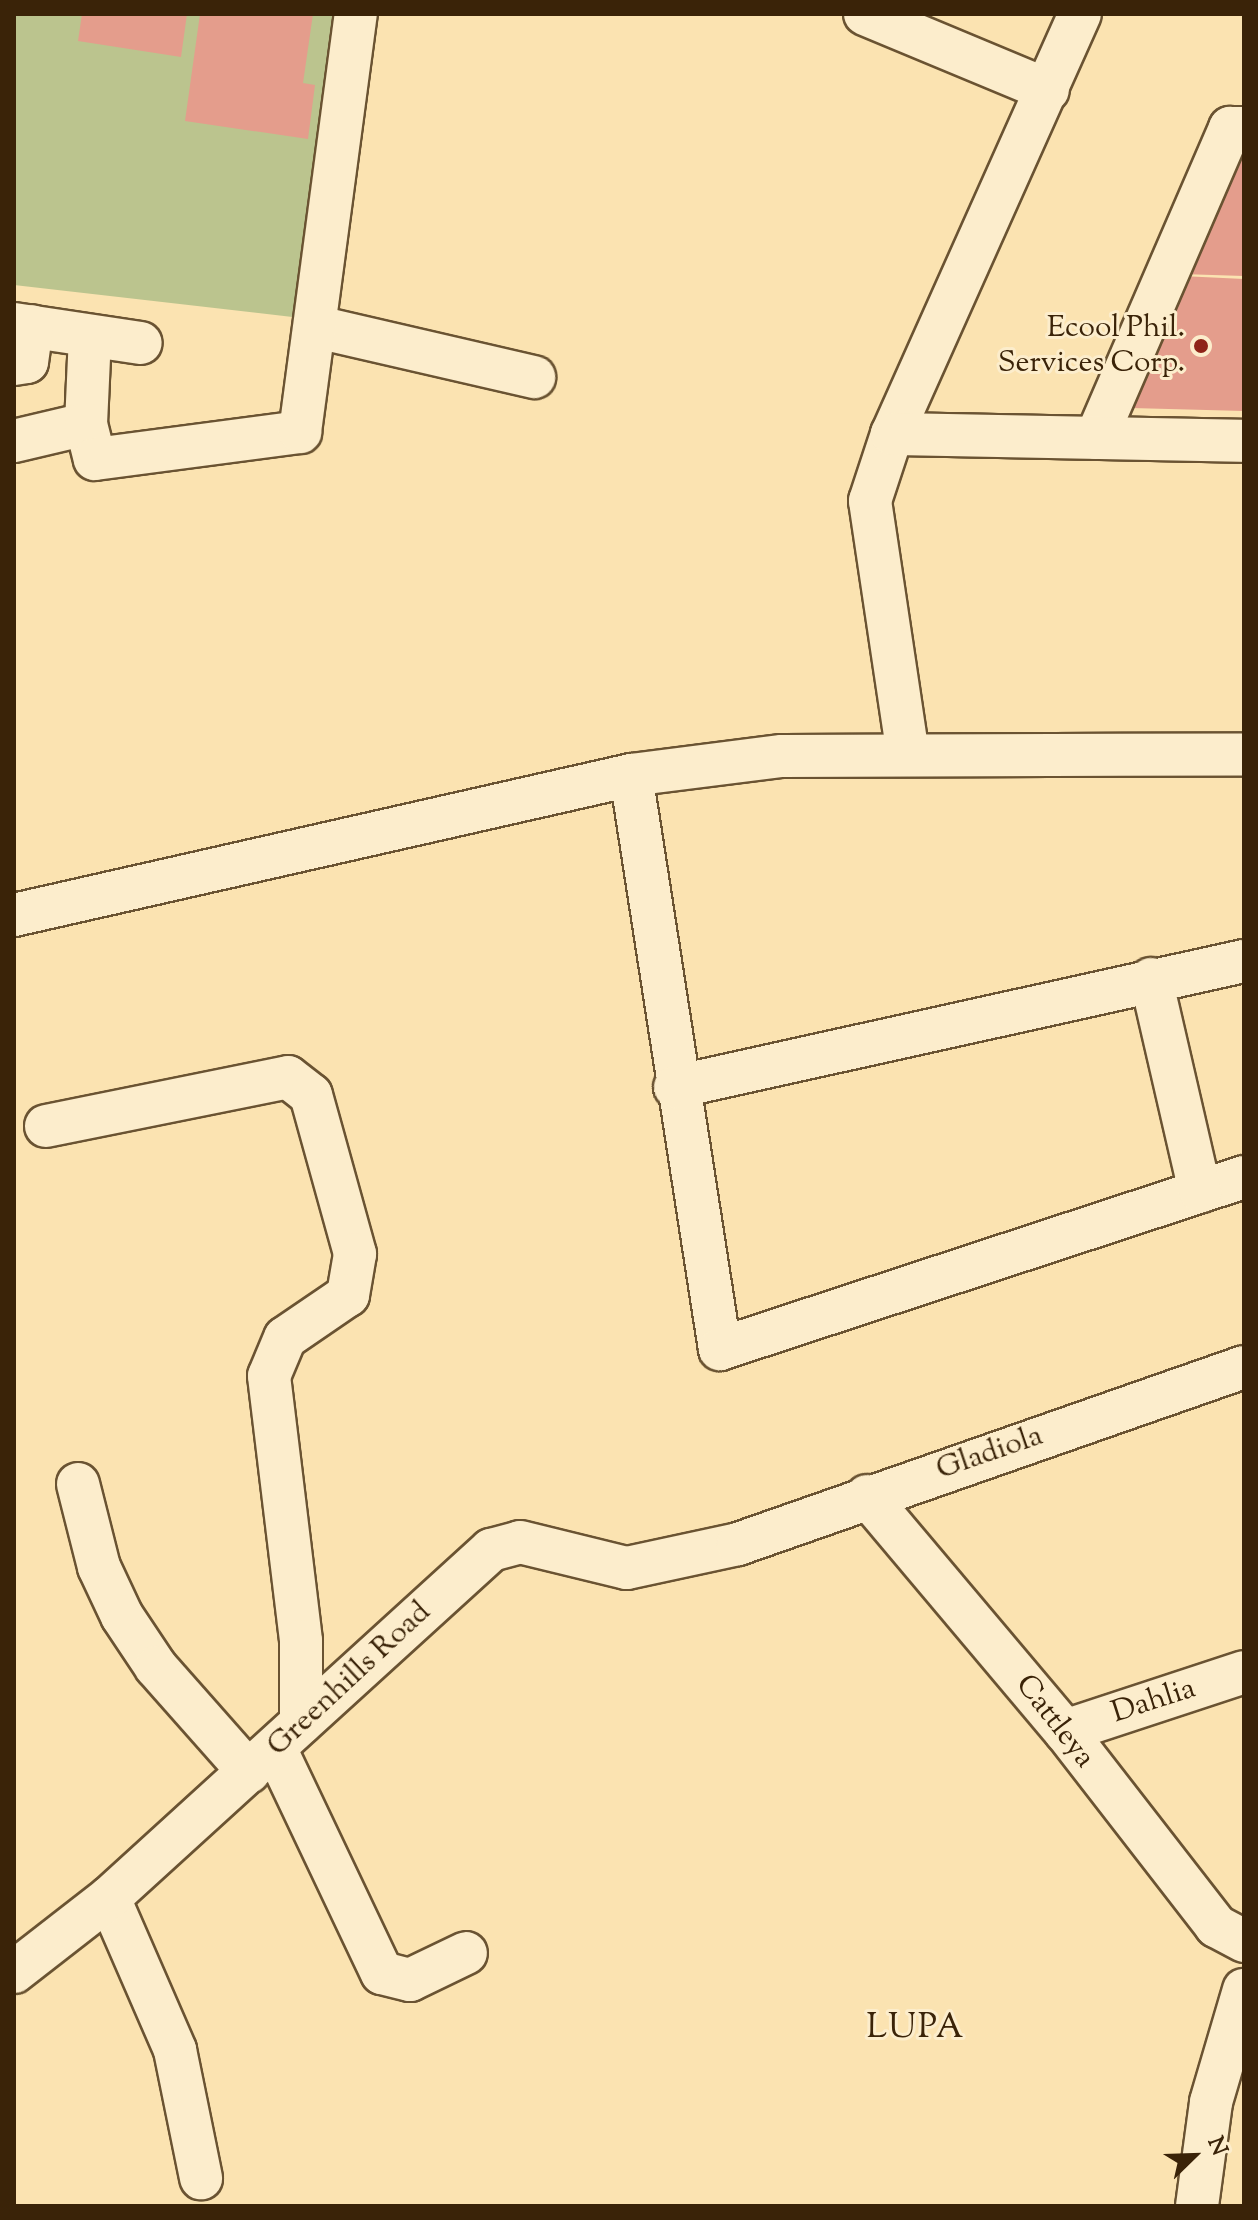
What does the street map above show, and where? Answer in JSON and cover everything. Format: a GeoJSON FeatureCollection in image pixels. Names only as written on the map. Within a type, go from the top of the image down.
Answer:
{"type":"FeatureCollection","features":[{"type":"Feature","properties":{"kind":"street"},"geometry":{"type":"LineString","coordinates":[[90,336],[86,424],[95,459],[300,432],[317,327],[356,14]]}},
{"type":"Feature","properties":{"kind":"street"},"geometry":{"type":"LineString","coordinates":[[865,14],[1048,90]]}},
{"type":"Feature","properties":{"kind":"street"},"geometry":{"type":"LineString","coordinates":[[908,755],[870,501],[892,434],[1080,14]]}},
{"type":"Feature","properties":{"kind":"street"},"geometry":{"type":"LineString","coordinates":[[1096,438],[1230,128],[1244,128]]}},
{"type":"Feature","properties":{"kind":"street"},"geometry":{"type":"LineString","coordinates":[[14,364],[27,362],[23,325],[141,343]]}},
{"type":"Feature","properties":{"kind":"street"},"geometry":{"type":"LineString","coordinates":[[317,327],[534,377]]}},
{"type":"Feature","properties":{"kind":"street"},"geometry":{"type":"LineString","coordinates":[[14,441],[86,424]]}},
{"type":"Feature","properties":{"kind":"street"},"geometry":{"type":"LineString","coordinates":[[892,434],[1244,441]]}},
{"type":"Feature","properties":{"kind":"street"},"geometry":{"type":"LineString","coordinates":[[14,915],[631,775],[782,756],[1244,754]]}},
{"type":"Feature","properties":{"kind":"street"},"geometry":{"type":"LineString","coordinates":[[631,775],[675,1087],[720,1349],[1244,1177]]}},
{"type":"Feature","properties":{"kind":"street"},"geometry":{"type":"LineString","coordinates":[[675,1087],[1151,979],[1244,961]]}},
{"type":"Feature","properties":{"kind":"street"},"geometry":{"type":"LineString","coordinates":[[1151,979],[1200,1191]]}},
{"type":"Feature","properties":{"kind":"street"},"geometry":{"type":"LineString","coordinates":[[46,1126],[288,1077],[311,1095],[355,1254],[348,1295],[285,1338],[269,1376],[301,1641],[275,1748]]}},
{"type":"Feature","properties":{"kind":"street","name":"Gladiola"},"geometry":{"type":"LineString","coordinates":[[738,1544],[867,1496],[1244,1367]]}},
{"type":"Feature","properties":{"kind":"street"},"geometry":{"type":"LineString","coordinates":[[78,1484],[99,1567],[122,1616],[156,1667],[275,1748],[382,1973],[410,1980],[466,1953]]}},
{"type":"Feature","properties":{"kind":"street","name":"Cattleya"},"geometry":{"type":"LineString","coordinates":[[867,1496],[1065,1731],[1216,1926],[1244,1941]]}},
{"type":"Feature","properties":{"kind":"street","name":"Greenhills Road"},"geometry":{"type":"LineString","coordinates":[[19,1957],[109,1898],[491,1550],[520,1542],[627,1568],[738,1544]]}},
{"type":"Feature","properties":{"kind":"street","name":"Dahlia"},"geometry":{"type":"LineString","coordinates":[[1065,1731],[1244,1672]]}},
{"type":"Feature","properties":{"kind":"street"},"geometry":{"type":"LineString","coordinates":[[109,1898],[175,2050],[201,2178]]}},
{"type":"Feature","properties":{"kind":"street"},"geometry":{"type":"LineString","coordinates":[[1197,2206],[1211,2102],[1244,1990]]}},
{"type":"Feature","properties":{"kind":"green space"},"geometry":{"type":"Polygon","coordinates":[[[14,14],[341,14],[301,318],[14,285],[14,14]]]}},
{"type":"Feature","properties":{"kind":"building"},"geometry":{"type":"Polygon","coordinates":[[[82,14],[187,14],[181,57],[78,41],[82,14]]]}},
{"type":"Feature","properties":{"kind":"building"},"geometry":{"type":"Polygon","coordinates":[[[200,14],[313,14],[303,83],[315,85],[308,139],[185,121],[200,14]]]}},
{"type":"Feature","properties":{"kind":"building"},"geometry":{"type":"Polygon","coordinates":[[[1244,144],[1244,276],[1181,274],[1244,144]]]}},
{"type":"Feature","properties":{"kind":"building","name":"Ecool Phil. Services Corp."},"geometry":{"type":"Polygon","coordinates":[[[1181,276],[1244,279],[1244,411],[1131,408],[1181,276]]]}},
{"type":"Feature","properties":{"kind":"place","name":"Ecool Phil. Services Corp."},"geometry":{"type":"Point","coordinates":[1201,346]}},
{"type":"Feature","properties":{"kind":"district","name":"LUPA"},"geometry":{"type":"Point","coordinates":[916,2029]}}]}
